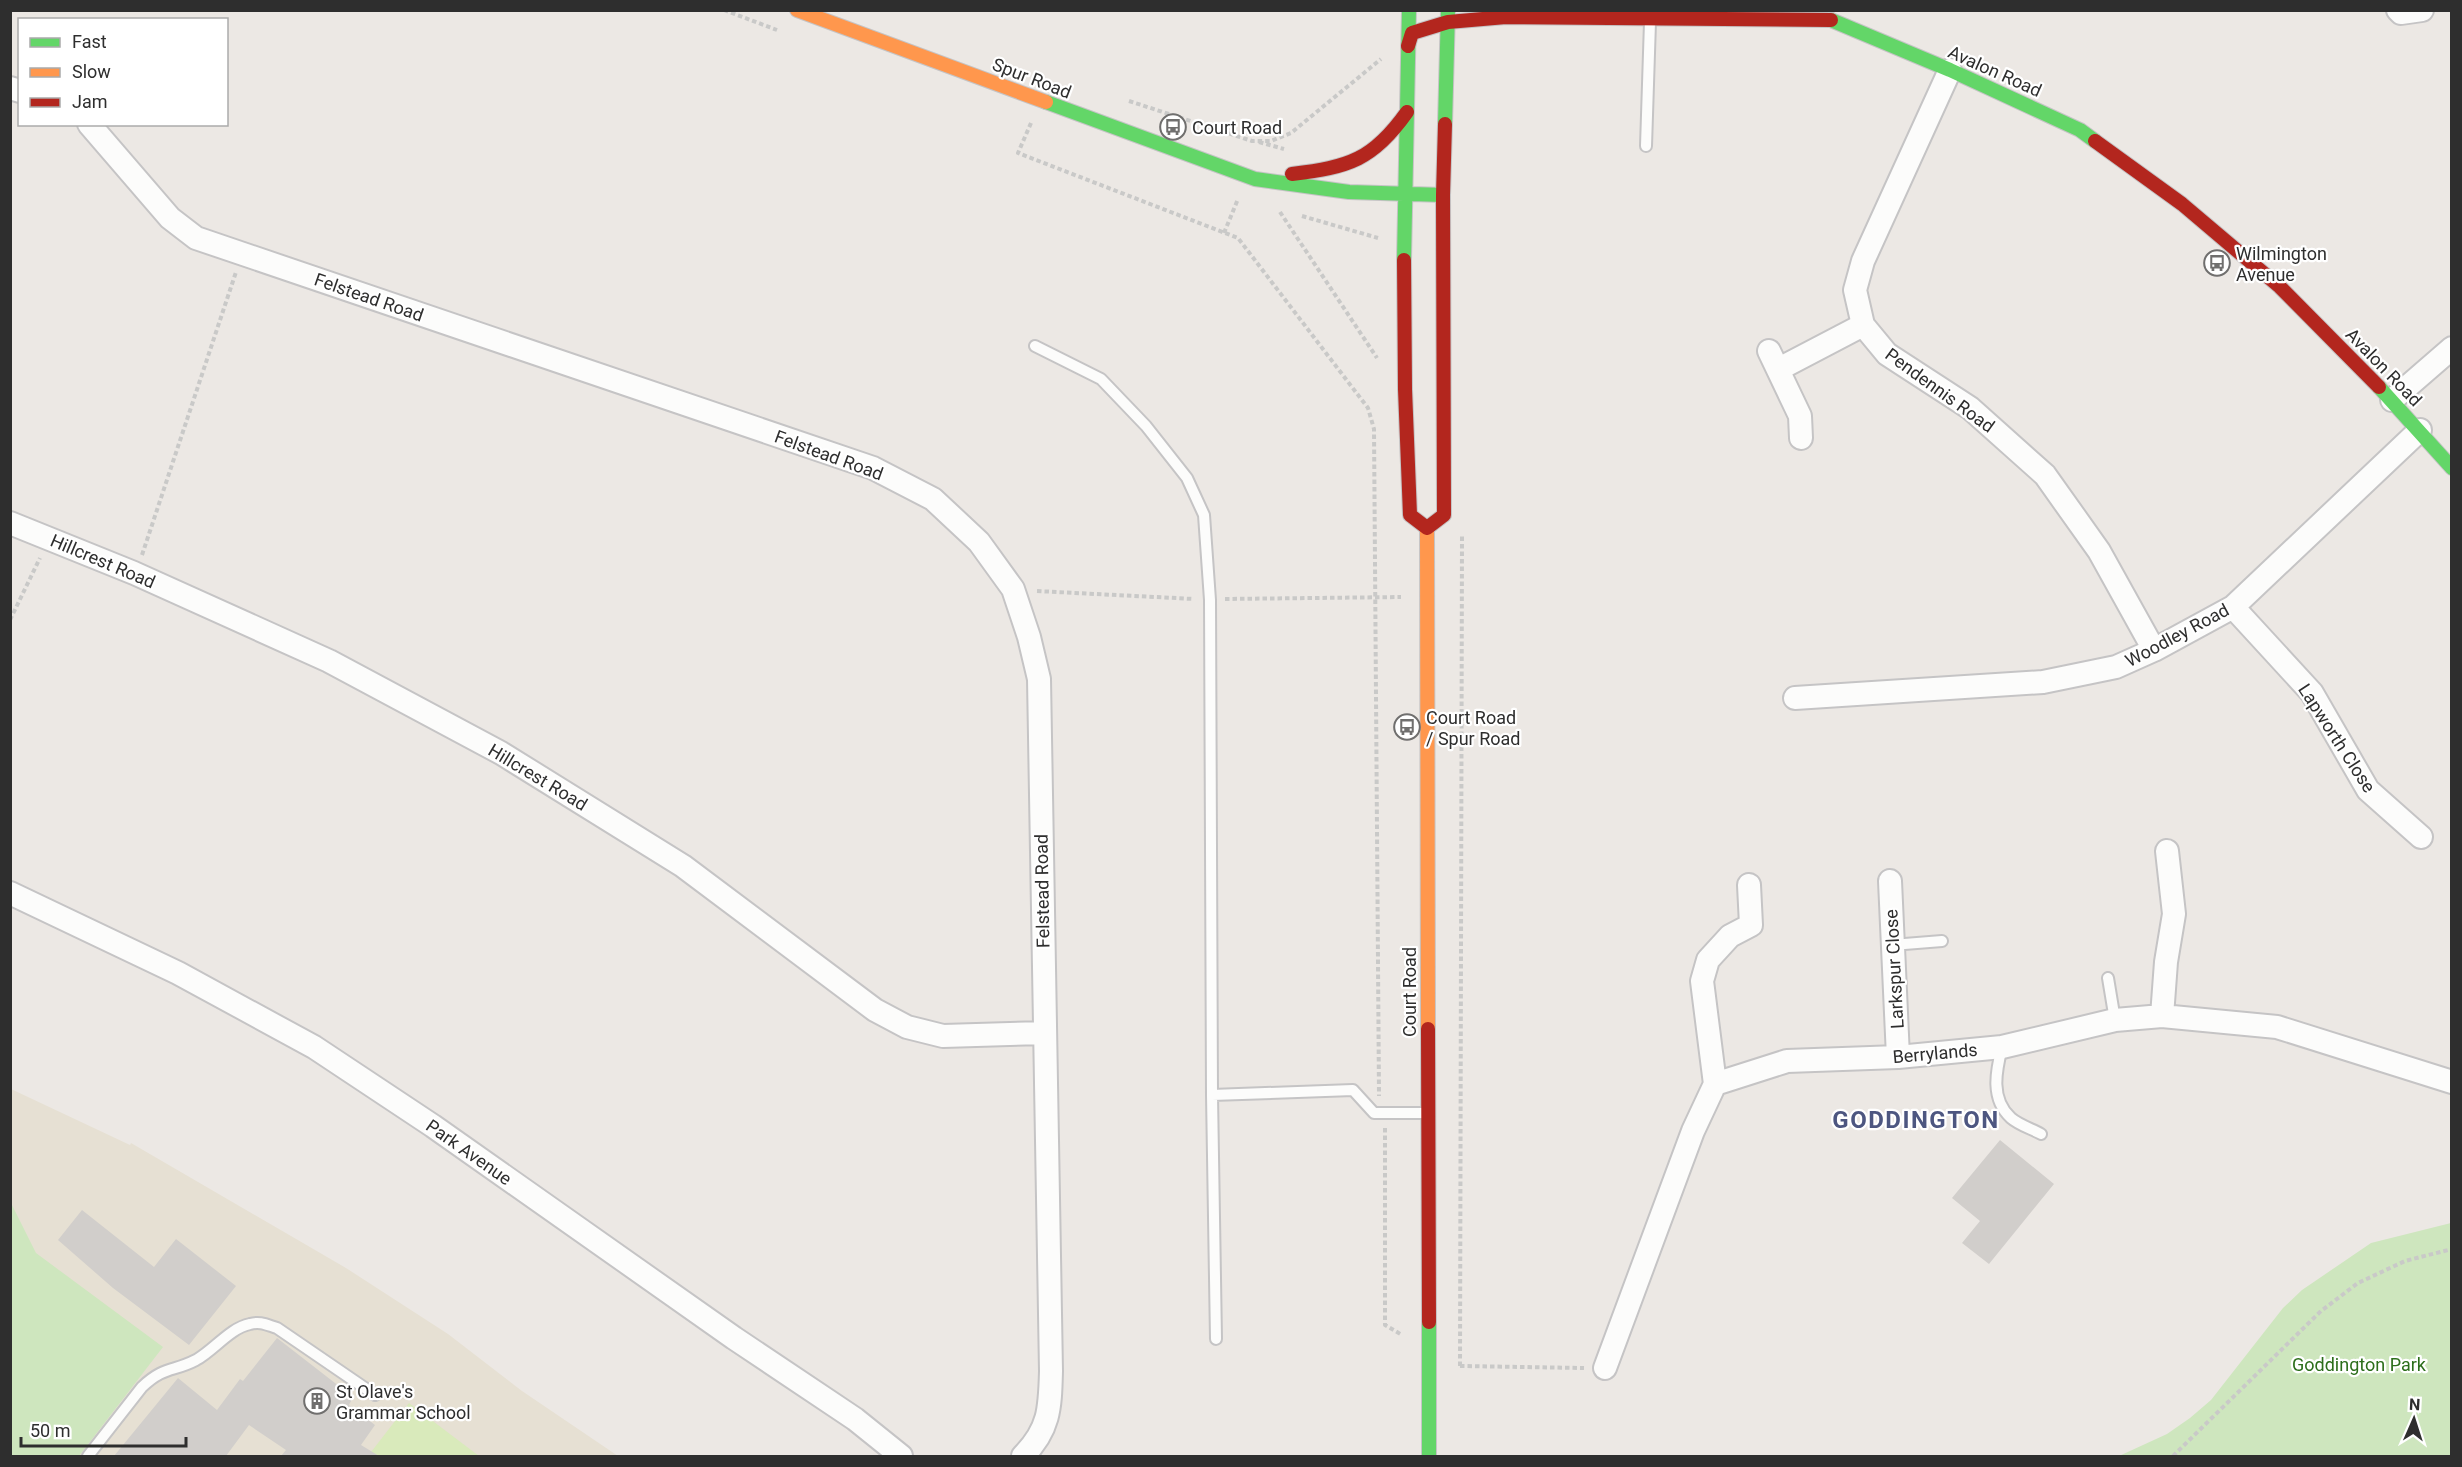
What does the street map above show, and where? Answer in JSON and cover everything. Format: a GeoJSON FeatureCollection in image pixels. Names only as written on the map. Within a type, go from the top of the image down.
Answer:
{"type":"FeatureCollection","features":[{"type":"Feature","properties":{"kind":"main road","name":"Spur Road"},"geometry":{"type":"LineString","coordinates":[[797,10],[1255,179],[1304,189],[1354,194],[1443,195]]}},
{"type":"Feature","properties":{"kind":"main road"},"geometry":{"type":"LineString","coordinates":[[1409,10],[1404,195],[1404,399],[1410,515],[1427,528],[1444,515],[1443,195],[1448,16]]}},
{"type":"Feature","properties":{"kind":"main road","name":"Avalon Road"},"geometry":{"type":"LineString","coordinates":[[1408,46],[1412,33],[1448,16],[1618,15],[1650,18],[1733,14],[1830,15],[2080,130],[2182,204],[2280,288],[2392,400],[2451,468]]}},
{"type":"Feature","properties":{"kind":"main road"},"geometry":{"type":"LineString","coordinates":[[1255,179],[1333,170],[1355,162],[1394,132],[1407,112]]}},
{"type":"Feature","properties":{"kind":"main road","name":"Court Road"},"geometry":{"type":"LineString","coordinates":[[1427,528],[1429,1456]]}},
{"type":"Feature","properties":{"kind":"street"},"geometry":{"type":"LineString","coordinates":[[2398,10],[2401,13],[2422,10]]}},
{"type":"Feature","properties":{"kind":"street","name":"Pendennis Road"},"geometry":{"type":"LineString","coordinates":[[1950,70],[1863,261],[1855,290],[1863,325],[1887,354],[1970,408],[2045,475],[2099,551],[2154,650]]}},
{"type":"Feature","properties":{"kind":"street","name":"Felstead Road"},"geometry":{"type":"LineString","coordinates":[[91,126],[170,218],[196,238],[873,468],[933,499],[978,542],[1013,589],[1029,637],[1039,679],[1050,1398],[1047,1420],[1036,1443],[1023,1456]]}},
{"type":"Feature","properties":{"kind":"street"},"geometry":{"type":"LineString","coordinates":[[1801,438],[1800,417],[1774,360],[1863,325]]}},
{"type":"Feature","properties":{"kind":"street"},"geometry":{"type":"LineString","coordinates":[[2392,400],[2451,348]]}},
{"type":"Feature","properties":{"kind":"street","name":"Woodley Road"},"geometry":{"type":"LineString","coordinates":[[1795,698],[2043,682],[2116,667],[2154,650],[2233,607],[2420,430]]}},
{"type":"Feature","properties":{"kind":"street","name":"Hillcrest Road"},"geometry":{"type":"LineString","coordinates":[[10,523],[134,573],[329,661],[501,753],[683,866],[875,1010],[907,1027],[943,1036],[1045,1034]]}},
{"type":"Feature","properties":{"kind":"street","name":"Lapworth Close"},"geometry":{"type":"LineString","coordinates":[[2233,607],[2312,693],[2368,790],[2421,837]]}},
{"type":"Feature","properties":{"kind":"street"},"geometry":{"type":"LineString","coordinates":[[2162,1016],[2166,962],[2174,914],[2168,851]]}},
{"type":"Feature","properties":{"kind":"street","name":"Larkspur Close"},"geometry":{"type":"LineString","coordinates":[[1890,881],[1898,1057]]}},
{"type":"Feature","properties":{"kind":"street"},"geometry":{"type":"LineString","coordinates":[[1605,1368],[1693,1131],[1715,1084],[1701,981],[1708,960],[1730,936],[1751,925],[1749,885]]}},
{"type":"Feature","properties":{"kind":"street","name":"Park Avenue"},"geometry":{"type":"LineString","coordinates":[[10,893],[178,973],[314,1047],[433,1126],[734,1338],[855,1419],[901,1456]]}},
{"type":"Feature","properties":{"kind":"street","name":"Berrylands"},"geometry":{"type":"LineString","coordinates":[[1715,1084],[1787,1061],[1898,1057],[2002,1047],[2115,1020],[2162,1016],[2277,1028],[2451,1082]]}},
{"type":"Feature","properties":{"kind":"lane"},"geometry":{"type":"LineString","coordinates":[[1646,146],[1650,18]]}},
{"type":"Feature","properties":{"kind":"lane"},"geometry":{"type":"LineString","coordinates":[[1035,345],[1101,379],[1146,426],[1187,478],[1204,515],[1210,600],[1212,1095],[1216,1339]]}},
{"type":"Feature","properties":{"kind":"lane"},"geometry":{"type":"LineString","coordinates":[[1892,945],[1942,941]]}},
{"type":"Feature","properties":{"kind":"lane"},"geometry":{"type":"LineString","coordinates":[[2108,978],[2115,1020]]}},
{"type":"Feature","properties":{"kind":"lane"},"geometry":{"type":"LineString","coordinates":[[2002,1047],[1995,1085],[2000,1103],[2012,1119],[2041,1134]]}},
{"type":"Feature","properties":{"kind":"lane"},"geometry":{"type":"LineString","coordinates":[[1212,1095],[1353,1090],[1374,1113],[1428,1113]]}},
{"type":"Feature","properties":{"kind":"lane"},"geometry":{"type":"LineString","coordinates":[[88,1456],[153,1377],[165,1370],[195,1360],[248,1324],[261,1322],[277,1328],[375,1395]]}},
{"type":"Feature","properties":{"kind":"path"},"geometry":{"type":"LineString","coordinates":[[724,10],[779,30]]}},
{"type":"Feature","properties":{"kind":"path"},"geometry":{"type":"LineString","coordinates":[[1252,141],[1271,141],[1291,133],[1383,58]]}},
{"type":"Feature","properties":{"kind":"path"},"geometry":{"type":"LineString","coordinates":[[1119,97],[1252,141],[1291,150]]}},
{"type":"Feature","properties":{"kind":"path"},"geometry":{"type":"LineString","coordinates":[[1042,125],[1031,121],[1018,153],[1239,238],[1368,408],[1374,429],[1379,1096],[1394,1114]]}},
{"type":"Feature","properties":{"kind":"path"},"geometry":{"type":"LineString","coordinates":[[1224,233],[1240,195]]}},
{"type":"Feature","properties":{"kind":"path"},"geometry":{"type":"LineString","coordinates":[[1290,213],[1279,210],[1381,365]]}},
{"type":"Feature","properties":{"kind":"path"},"geometry":{"type":"LineString","coordinates":[[1300,216],[1365,234]]}},
{"type":"Feature","properties":{"kind":"path"},"geometry":{"type":"LineString","coordinates":[[134,573],[143,554],[242,254]]}},
{"type":"Feature","properties":{"kind":"path"},"geometry":{"type":"LineString","coordinates":[[1460,1366],[1462,531]]}},
{"type":"Feature","properties":{"kind":"path"},"geometry":{"type":"LineString","coordinates":[[10,620],[49,538]]}},
{"type":"Feature","properties":{"kind":"path"},"geometry":{"type":"LineString","coordinates":[[1379,597],[1403,597]]}},
{"type":"Feature","properties":{"kind":"path"},"geometry":{"type":"LineString","coordinates":[[1384,1128],[1385,1325],[1410,1340]]}},
{"type":"Feature","properties":{"kind":"path"},"geometry":{"type":"LineString","coordinates":[[2173,1456],[2321,1311],[2358,1282],[2404,1261],[2451,1249]]}},
{"type":"Feature","properties":{"kind":"path"},"geometry":{"type":"LineString","coordinates":[[1429,1366],[1605,1368]]}},
{"type":"Feature","properties":{"kind":"shaded area"},"geometry":{"type":"Polygon","coordinates":[[[11,1089],[130,1145],[131,1143],[346,1268],[448,1334],[522,1391],[618,1456],[11,1456],[11,1089]]]}},
{"type":"Feature","properties":{"kind":"green space"},"geometry":{"type":"Polygon","coordinates":[[[10,1201],[36,1253],[163,1347],[79,1456],[11,1456],[10,1201]]]}},
{"type":"Feature","properties":{"kind":"green space","name":"Goddington Park"},"geometry":{"type":"Polygon","coordinates":[[[2451,1223],[2451,1456],[2119,1456],[2167,1434],[2211,1400],[2283,1308],[2302,1290],[2371,1243],[2451,1223]]]}},
{"type":"Feature","properties":{"kind":"green space"},"geometry":{"type":"Polygon","coordinates":[[[409,1403],[479,1456],[368,1456],[409,1403]]]}},
{"type":"Feature","properties":{"kind":"building"},"geometry":{"type":"Polygon","coordinates":[[[2000,1140],[2054,1184],[1989,1264],[1962,1243],[1980,1221],[1952,1198],[2000,1140]]]}},
{"type":"Feature","properties":{"kind":"building"},"geometry":{"type":"Polygon","coordinates":[[[82,1210],[154,1267],[176,1239],[236,1286],[189,1345],[113,1288],[58,1240],[82,1210]]]}},
{"type":"Feature","properties":{"kind":"building"},"geometry":{"type":"Polygon","coordinates":[[[277,1338],[353,1397],[349,1405],[375,1425],[361,1445],[379,1456],[281,1456],[286,1450],[249,1425],[226,1456],[114,1456],[178,1378],[217,1410],[240,1379],[243,1381],[277,1338]]]}},
{"type":"Feature","properties":{"kind":"traffic: fast"},"geometry":{"type":"LineString","coordinates":[[1404,260],[1409,10]]}},
{"type":"Feature","properties":{"kind":"traffic: fast"},"geometry":{"type":"LineString","coordinates":[[1445,124],[1448,10]]}},
{"type":"Feature","properties":{"kind":"traffic: fast"},"geometry":{"type":"LineString","coordinates":[[1831,20],[1950,70],[2080,130],[2095,141]]}},
{"type":"Feature","properties":{"kind":"traffic: fast"},"geometry":{"type":"LineString","coordinates":[[1046,102],[1255,179],[1349,192],[1443,195]]}},
{"type":"Feature","properties":{"kind":"traffic: fast"},"geometry":{"type":"LineString","coordinates":[[2379,387],[2452,468]]}},
{"type":"Feature","properties":{"kind":"traffic: fast"},"geometry":{"type":"LineString","coordinates":[[1429,1322],[1429,1456]]}},
{"type":"Feature","properties":{"kind":"traffic: slow"},"geometry":{"type":"LineString","coordinates":[[797,10],[1046,102]]}},
{"type":"Feature","properties":{"kind":"traffic: slow"},"geometry":{"type":"LineString","coordinates":[[1427,528],[1428,1029]]}},
{"type":"Feature","properties":{"kind":"traffic: jam"},"geometry":{"type":"LineString","coordinates":[[1408,46],[1412,33],[1448,22],[1506,17],[1831,20]]}},
{"type":"Feature","properties":{"kind":"traffic: jam"},"geometry":{"type":"LineString","coordinates":[[1292,174],[1344,164],[1371,151],[1383,141],[1407,112]]}},
{"type":"Feature","properties":{"kind":"traffic: jam"},"geometry":{"type":"LineString","coordinates":[[1427,528],[1444,515],[1443,195],[1445,124]]}},
{"type":"Feature","properties":{"kind":"traffic: jam"},"geometry":{"type":"LineString","coordinates":[[2095,141],[2182,204],[2280,287],[2379,387]]}},
{"type":"Feature","properties":{"kind":"traffic: jam"},"geometry":{"type":"LineString","coordinates":[[1404,260],[1405,389],[1410,515],[1427,528]]}},
{"type":"Feature","properties":{"kind":"traffic: jam"},"geometry":{"type":"LineString","coordinates":[[1428,1029],[1429,1322]]}},
{"type":"Feature","properties":{"kind":"place","name":"Court Road"},"geometry":{"type":"Point","coordinates":[1173,127]}},
{"type":"Feature","properties":{"kind":"place","name":"Wilmington Avenue"},"geometry":{"type":"Point","coordinates":[2217,263]}},
{"type":"Feature","properties":{"kind":"place","name":"Court Road / Spur Road"},"geometry":{"type":"Point","coordinates":[1407,727]}},
{"type":"Feature","properties":{"kind":"place","name":"St Olave's Grammar School"},"geometry":{"type":"Point","coordinates":[317,1401]}},
{"type":"Feature","properties":{"kind":"district","name":"GODDINGTON"},"geometry":{"type":"Point","coordinates":[1916,1120]}}]}
